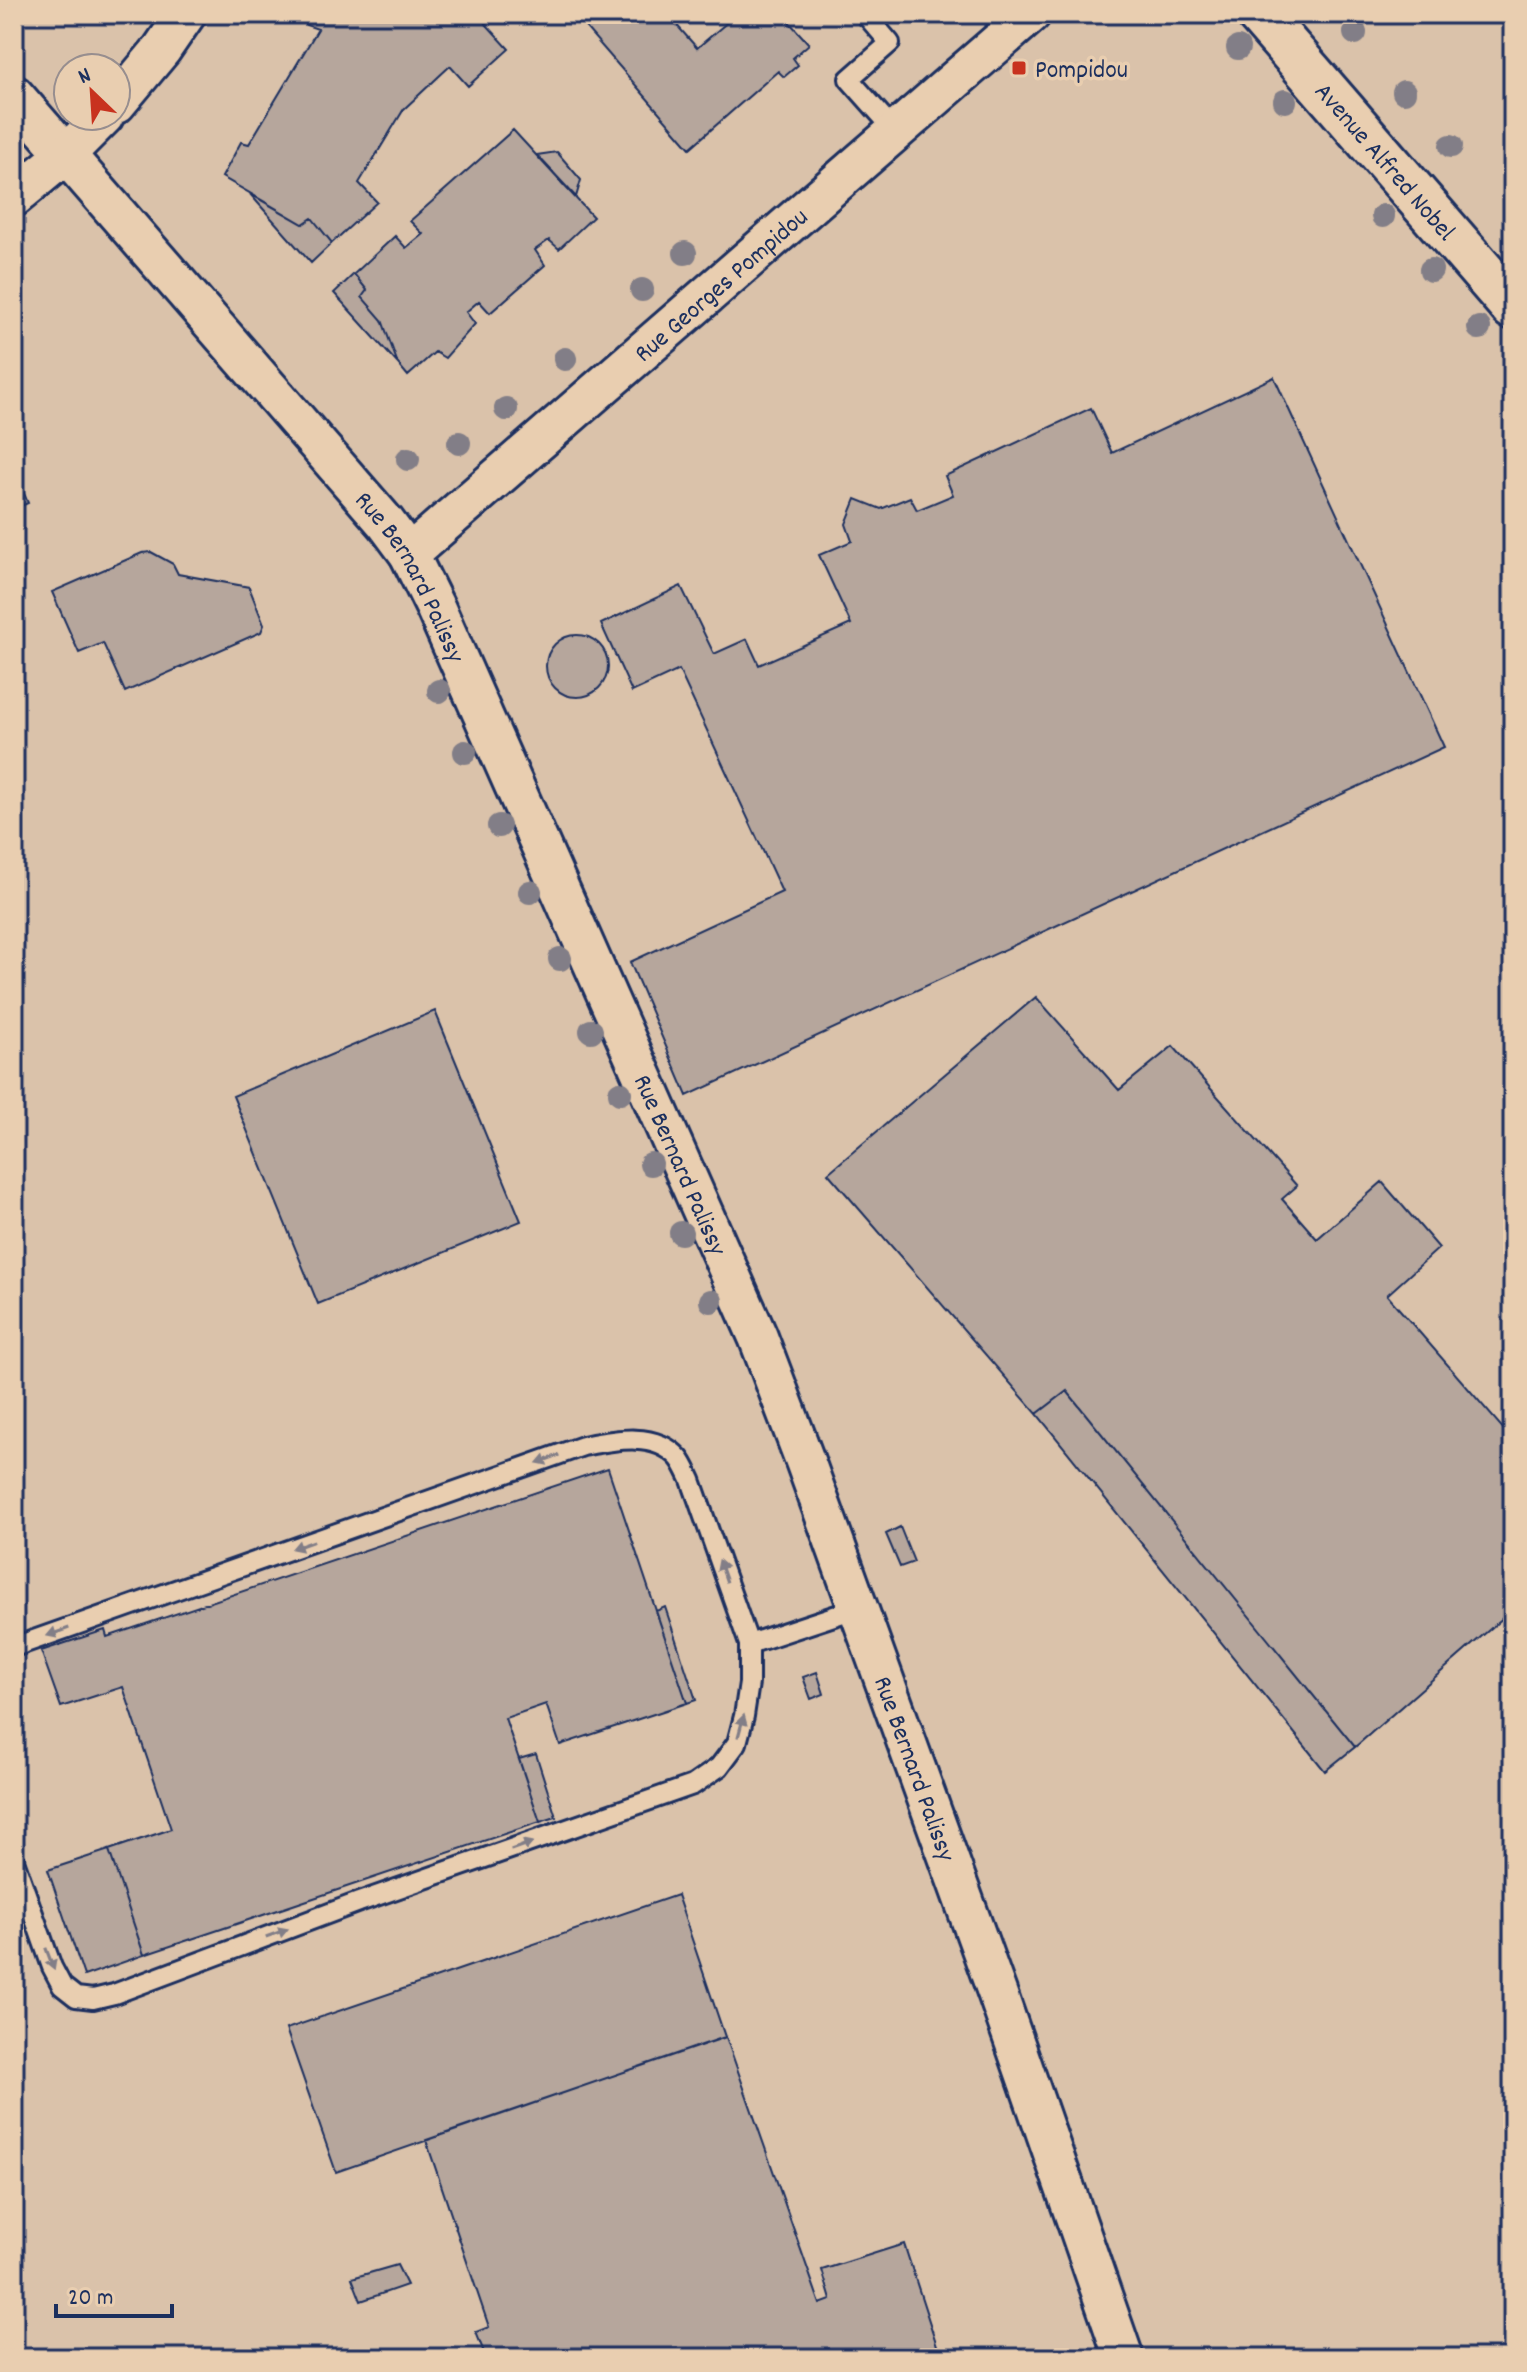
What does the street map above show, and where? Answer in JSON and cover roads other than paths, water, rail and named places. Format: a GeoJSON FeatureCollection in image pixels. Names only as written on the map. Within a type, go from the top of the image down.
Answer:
{"type":"FeatureCollection","features":[{"type":"Feature","properties":{"kind":"street"},"geometry":{"type":"LineString","coordinates":[[132,85],[186,14]]}},
{"type":"Feature","properties":{"kind":"street","name":"Avenue Alfred Nobel"},"geometry":{"type":"LineString","coordinates":[[1259,14],[1513,307]]}},
{"type":"Feature","properties":{"kind":"street","name":"Rue Georges Pompidou"},"geometry":{"type":"LineString","coordinates":[[409,554],[896,132],[1025,16]]}},
{"type":"Feature","properties":{"kind":"street","name":"Rue Bernard Palissy"},"geometry":{"type":"LineString","coordinates":[[14,95],[386,523],[409,554],[436,609],[758,1337],[998,1995],[1124,2358]]}},
{"type":"Feature","properties":{"kind":"street"},"geometry":{"type":"LineString","coordinates":[[14,197],[88,132]]}},
{"type":"Feature","properties":{"kind":"lane"},"geometry":{"type":"LineString","coordinates":[[865,14],[890,43],[849,79],[896,132]]}},
{"type":"Feature","properties":{"kind":"lane"},"geometry":{"type":"LineString","coordinates":[[14,1647],[583,1446],[632,1438],[659,1445],[679,1458],[691,1480],[749,1644],[749,1683],[737,1743],[719,1767],[693,1785],[359,1902],[114,1994],[93,1999],[76,1997],[62,1986],[52,1967],[14,1860]]}},
{"type":"Feature","properties":{"kind":"lane"},"geometry":{"type":"LineString","coordinates":[[749,1644],[858,1608]]}},
{"type":"Feature","properties":{"kind":"place","name":"Pompidou"},"geometry":{"type":"Point","coordinates":[1019,68]}}]}
